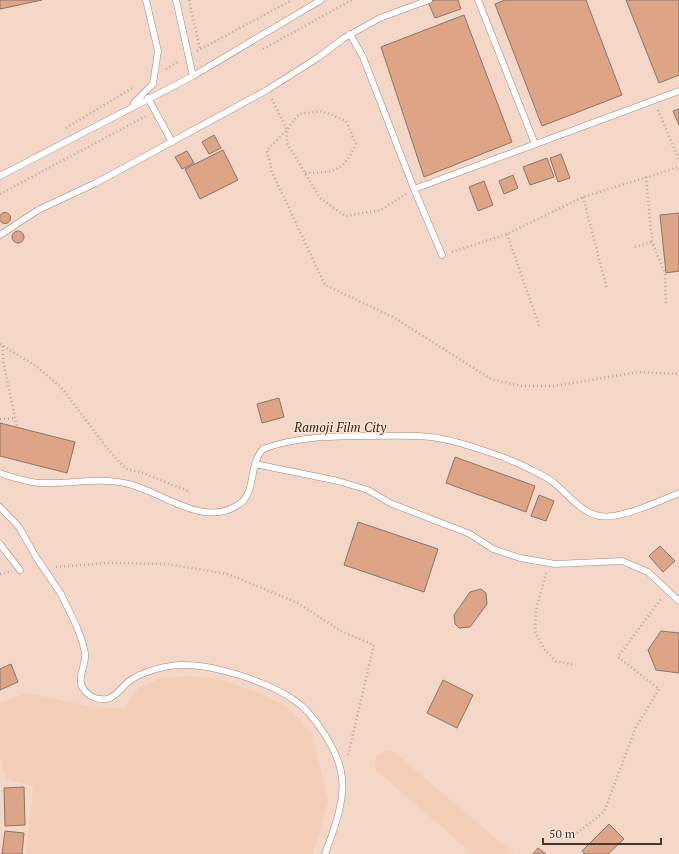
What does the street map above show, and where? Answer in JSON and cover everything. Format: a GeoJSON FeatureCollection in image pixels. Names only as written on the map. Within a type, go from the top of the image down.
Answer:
{"type":"FeatureCollection","features":[{"type":"Feature","properties":{"kind":"lane"},"geometry":{"type":"LineString","coordinates":[[129,108],[154,84],[158,51],[146,0]]}},
{"type":"Feature","properties":{"kind":"lane"},"geometry":{"type":"LineString","coordinates":[[176,0],[193,76]]}},
{"type":"Feature","properties":{"kind":"lane"},"geometry":{"type":"LineString","coordinates":[[0,176],[193,76],[321,0]]}},
{"type":"Feature","properties":{"kind":"lane"},"geometry":{"type":"LineString","coordinates":[[0,234],[38,210],[96,182],[267,90],[320,58],[350,34],[380,18],[429,0]]}},
{"type":"Feature","properties":{"kind":"lane"},"geometry":{"type":"LineString","coordinates":[[478,0],[535,144]]}},
{"type":"Feature","properties":{"kind":"lane"},"geometry":{"type":"LineString","coordinates":[[350,34],[363,57],[414,189],[442,255]]}},
{"type":"Feature","properties":{"kind":"lane"},"geometry":{"type":"LineString","coordinates":[[414,189],[679,90]]}},
{"type":"Feature","properties":{"kind":"lane"},"geometry":{"type":"LineString","coordinates":[[148,98],[172,142]]}},
{"type":"Feature","properties":{"kind":"lane"},"geometry":{"type":"LineString","coordinates":[[0,473],[19,480],[44,483],[76,480],[108,481],[130,485],[200,512],[221,511],[238,505],[248,494],[258,454],[263,449],[293,440],[340,436],[432,437],[481,450],[524,466],[552,481],[583,509],[598,516],[613,517],[660,502],[679,492]]}},
{"type":"Feature","properties":{"kind":"lane"},"geometry":{"type":"LineString","coordinates":[[255,464],[338,481],[368,490],[390,503],[470,534],[493,549],[520,558],[555,564],[622,561],[648,572],[679,601]]}},
{"type":"Feature","properties":{"kind":"lane"},"geometry":{"type":"LineString","coordinates":[[0,507],[19,527],[36,557],[61,594],[75,623],[85,655],[80,676],[86,693],[97,699],[107,699],[115,695],[129,681],[150,670],[184,665],[212,667],[258,682],[294,700],[311,716],[325,734],[342,777],[336,825],[324,854]]}},
{"type":"Feature","properties":{"kind":"lane"},"geometry":{"type":"LineString","coordinates":[[0,544],[20,570]]}},
{"type":"Feature","properties":{"kind":"path"},"geometry":{"type":"LineString","coordinates":[[189,0],[200,49]]}},
{"type":"Feature","properties":{"kind":"path"},"geometry":{"type":"LineString","coordinates":[[267,90],[287,130],[287,143],[320,198],[345,216],[381,210],[414,189]]}},
{"type":"Feature","properties":{"kind":"path"},"geometry":{"type":"LineString","coordinates":[[654,100],[679,160]]}},
{"type":"Feature","properties":{"kind":"path"},"geometry":{"type":"LineString","coordinates":[[305,173],[333,172],[349,160],[356,144],[346,122],[322,111],[299,114],[287,130],[266,150],[272,172],[325,285],[392,317],[491,379],[521,386],[554,386],[639,372],[679,374]]}},
{"type":"Feature","properties":{"kind":"path"},"geometry":{"type":"LineString","coordinates":[[442,255],[507,234],[583,197],[679,167]]}},
{"type":"Feature","properties":{"kind":"path"},"geometry":{"type":"LineString","coordinates":[[646,177],[652,242],[665,273],[666,304]]}},
{"type":"Feature","properties":{"kind":"path"},"geometry":{"type":"LineString","coordinates":[[583,197],[607,289]]}},
{"type":"Feature","properties":{"kind":"path"},"geometry":{"type":"LineString","coordinates":[[507,234],[540,328]]}},
{"type":"Feature","properties":{"kind":"path"},"geometry":{"type":"LineString","coordinates":[[635,247],[652,242]]}},
{"type":"Feature","properties":{"kind":"path"},"geometry":{"type":"LineString","coordinates":[[2,345],[3,361],[17,427]]}},
{"type":"Feature","properties":{"kind":"path"},"geometry":{"type":"LineString","coordinates":[[2,345],[36,366],[61,387],[107,448],[126,469],[143,473],[188,491]]}},
{"type":"Feature","properties":{"kind":"path"},"geometry":{"type":"LineString","coordinates":[[0,419],[15,418]]}},
{"type":"Feature","properties":{"kind":"path"},"geometry":{"type":"LineString","coordinates":[[52,568],[107,563],[166,564],[228,574],[298,603],[341,630],[374,644],[342,777]]}},
{"type":"Feature","properties":{"kind":"path"},"geometry":{"type":"LineString","coordinates":[[0,574],[20,570]]}},
{"type":"Feature","properties":{"kind":"path"},"geometry":{"type":"LineString","coordinates":[[540,572],[546,572],[536,610],[535,632],[544,649],[556,661],[575,665]]}},
{"type":"Feature","properties":{"kind":"path"},"geometry":{"type":"LineString","coordinates":[[577,833],[604,812],[636,727],[659,688],[618,657],[668,590]]}},
{"type":"Feature","properties":{"kind":"shaded area","name":"Ramoji Film City"},"geometry":{"type":"Polygon","coordinates":[[[0,0],[679,0],[679,854],[0,854],[0,0]]]}},
{"type":"Feature","properties":{"kind":"shaded area"},"geometry":{"type":"Polygon","coordinates":[[[189,676],[219,679],[256,692],[286,706],[312,734],[328,801],[313,854],[26,854],[33,786],[6,779],[0,756],[0,703],[27,693],[92,707],[124,708],[139,687],[162,678],[189,676]]]}},
{"type":"Feature","properties":{"kind":"shaded area"},"geometry":{"type":"Polygon","coordinates":[[[386,751],[394,752],[514,854],[473,854],[376,770],[374,763],[377,756],[386,751]]]}},
{"type":"Feature","properties":{"kind":"building"},"geometry":{"type":"Polygon","coordinates":[[[0,0],[42,0],[0,9],[0,0]]]}},
{"type":"Feature","properties":{"kind":"building"},"geometry":{"type":"Polygon","coordinates":[[[434,0],[458,0],[461,9],[435,18],[428,2],[434,0]]]}},
{"type":"Feature","properties":{"kind":"building"},"geometry":{"type":"Polygon","coordinates":[[[505,0],[586,0],[622,95],[542,126],[495,4],[505,0]]]}},
{"type":"Feature","properties":{"kind":"building"},"geometry":{"type":"Polygon","coordinates":[[[626,0],[679,0],[679,75],[659,83],[626,0]]]}},
{"type":"Feature","properties":{"kind":"building"},"geometry":{"type":"Polygon","coordinates":[[[464,15],[512,142],[424,177],[381,47],[464,15]]]}},
{"type":"Feature","properties":{"kind":"building"},"geometry":{"type":"Polygon","coordinates":[[[679,109],[679,125],[673,111],[679,109]]]}},
{"type":"Feature","properties":{"kind":"building"},"geometry":{"type":"Polygon","coordinates":[[[214,135],[221,148],[209,154],[202,142],[214,135]]]}},
{"type":"Feature","properties":{"kind":"building"},"geometry":{"type":"Polygon","coordinates":[[[223,150],[238,180],[200,199],[185,169],[223,150]]]}},
{"type":"Feature","properties":{"kind":"building"},"geometry":{"type":"Polygon","coordinates":[[[187,151],[194,163],[182,169],[175,157],[187,151]]]}},
{"type":"Feature","properties":{"kind":"building"},"geometry":{"type":"Polygon","coordinates":[[[561,154],[570,178],[558,182],[550,158],[561,154]]]}},
{"type":"Feature","properties":{"kind":"building"},"geometry":{"type":"Polygon","coordinates":[[[547,158],[554,177],[530,185],[523,167],[547,158]]]}},
{"type":"Feature","properties":{"kind":"building"},"geometry":{"type":"Polygon","coordinates":[[[513,175],[518,188],[504,194],[499,181],[513,175]]]}},
{"type":"Feature","properties":{"kind":"building"},"geometry":{"type":"Polygon","coordinates":[[[484,181],[493,205],[478,211],[469,187],[484,181]]]}},
{"type":"Feature","properties":{"kind":"building"},"geometry":{"type":"Polygon","coordinates":[[[5,212],[9,214],[11,218],[9,222],[5,224],[1,222],[-1,218],[1,214],[5,212]]]}},
{"type":"Feature","properties":{"kind":"building"},"geometry":{"type":"Polygon","coordinates":[[[679,213],[679,271],[666,273],[660,215],[679,213]]]}},
{"type":"Feature","properties":{"kind":"building"},"geometry":{"type":"Polygon","coordinates":[[[18,231],[22,233],[24,237],[22,241],[18,243],[14,241],[12,237],[14,233],[18,231]]]}},
{"type":"Feature","properties":{"kind":"building"},"geometry":{"type":"Polygon","coordinates":[[[279,398],[284,417],[262,423],[257,404],[279,398]]]}},
{"type":"Feature","properties":{"kind":"building"},"geometry":{"type":"Polygon","coordinates":[[[0,423],[75,442],[67,473],[0,456],[0,423]]]}},
{"type":"Feature","properties":{"kind":"building"},"geometry":{"type":"Polygon","coordinates":[[[455,457],[535,486],[526,512],[446,483],[455,457]]]}},
{"type":"Feature","properties":{"kind":"building"},"geometry":{"type":"Polygon","coordinates":[[[539,495],[554,501],[546,521],[531,516],[539,495]]]}},
{"type":"Feature","properties":{"kind":"building"},"geometry":{"type":"Polygon","coordinates":[[[358,522],[438,549],[424,592],[344,565],[358,522]]]}},
{"type":"Feature","properties":{"kind":"building"},"geometry":{"type":"Polygon","coordinates":[[[660,546],[675,561],[663,572],[649,556],[660,546]]]}},
{"type":"Feature","properties":{"kind":"building"},"geometry":{"type":"Polygon","coordinates":[[[481,589],[486,593],[487,604],[470,627],[459,628],[455,624],[454,615],[470,592],[481,589]]]}},
{"type":"Feature","properties":{"kind":"building"},"geometry":{"type":"Polygon","coordinates":[[[661,631],[679,633],[679,673],[656,670],[648,650],[661,631]]]}},
{"type":"Feature","properties":{"kind":"building"},"geometry":{"type":"Polygon","coordinates":[[[11,664],[18,682],[0,690],[0,669],[11,664]]]}},
{"type":"Feature","properties":{"kind":"building"},"geometry":{"type":"Polygon","coordinates":[[[443,680],[473,695],[457,728],[427,713],[443,680]]]}},
{"type":"Feature","properties":{"kind":"building"},"geometry":{"type":"Polygon","coordinates":[[[24,787],[25,825],[5,826],[4,788],[24,787]]]}},
{"type":"Feature","properties":{"kind":"building"},"geometry":{"type":"Polygon","coordinates":[[[609,824],[624,839],[608,854],[585,854],[582,851],[609,824]]]}},
{"type":"Feature","properties":{"kind":"building"},"geometry":{"type":"Polygon","coordinates":[[[5,831],[24,833],[22,854],[2,854],[5,831]]]}},
{"type":"Feature","properties":{"kind":"building"},"geometry":{"type":"Polygon","coordinates":[[[538,848],[546,854],[533,854],[538,848]]]}}]}
